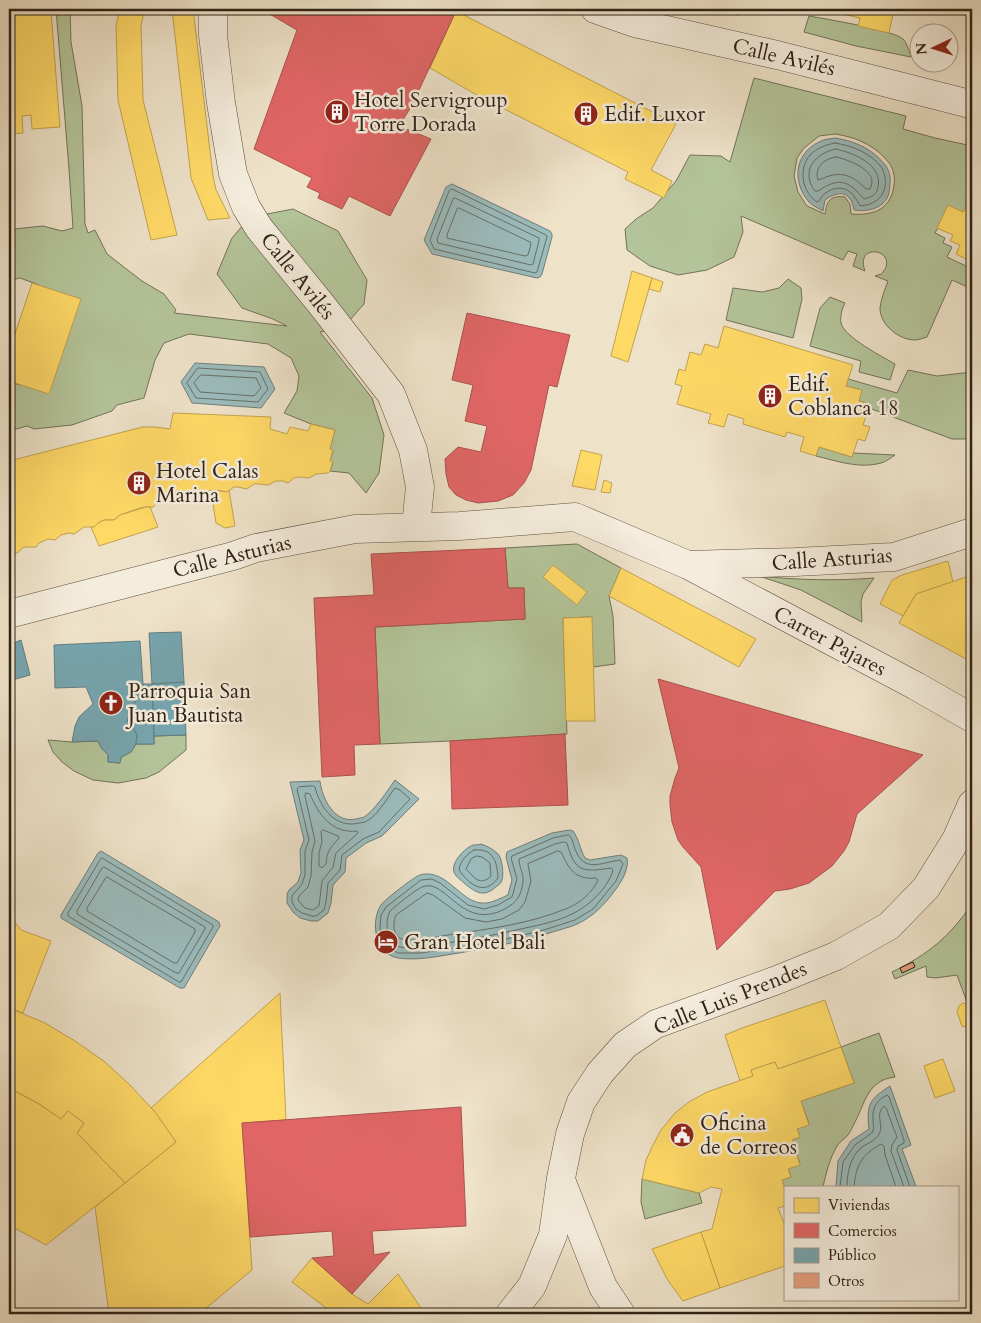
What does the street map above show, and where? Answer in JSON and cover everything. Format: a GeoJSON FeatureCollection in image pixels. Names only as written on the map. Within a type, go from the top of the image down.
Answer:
{"type":"FeatureCollection","features":[{"type":"Feature","properties":{"kind":"street","name":"Calle Avilés"},"geometry":{"type":"LineString","coordinates":[[213,9],[213,35],[221,103],[233,174],[246,207],[259,228],[392,394],[414,450],[420,487],[416,526]]}},
{"type":"Feature","properties":{"kind":"street","name":"Calle Avilés"},"geometry":{"type":"LineString","coordinates":[[595,9],[634,23],[868,77],[972,105]]}},
{"type":"Feature","properties":{"kind":"street","name":"Carrer Pajares"},"geometry":{"type":"LineString","coordinates":[[460,526],[575,518],[688,565],[916,686],[972,718]]}},
{"type":"Feature","properties":{"kind":"street","name":"Calle Asturias"},"geometry":{"type":"LineString","coordinates":[[9,614],[233,556],[256,548],[355,529],[460,526]]}},
{"type":"Feature","properties":{"kind":"street","name":"Calle Asturias"},"geometry":{"type":"LineString","coordinates":[[688,565],[894,557],[972,532]]}},
{"type":"Feature","properties":{"kind":"street","name":"Calle Luis Prendes"},"geometry":{"type":"LineString","coordinates":[[510,1314],[532,1286],[553,1235],[561,1178],[570,1134],[582,1102],[600,1073],[625,1045],[656,1024],[778,980],[836,956],[890,926],[926,888],[956,840],[972,804]]}},
{"type":"Feature","properties":{"kind":"street"},"geometry":{"type":"LineString","coordinates":[[561,1178],[603,1287],[621,1314]]}},
{"type":"Feature","properties":{"kind":"green space"},"geometry":{"type":"Polygon","coordinates":[[[56,9],[70,9],[71,42],[82,106],[85,224],[88,233],[95,230],[107,254],[142,281],[164,294],[176,310],[174,313],[287,326],[242,308],[217,274],[232,238],[244,224],[267,214],[293,209],[338,231],[367,280],[364,304],[349,321],[330,330],[320,332],[372,398],[384,435],[379,473],[366,493],[349,473],[330,471],[333,462],[330,461],[333,451],[330,449],[335,430],[311,424],[284,413],[297,391],[299,376],[291,358],[268,344],[189,334],[164,343],[155,360],[144,398],[117,405],[112,411],[72,425],[34,429],[27,426],[9,431],[9,381],[19,385],[33,380],[55,306],[39,285],[20,278],[9,281],[9,233],[14,229],[43,226],[62,231],[73,228],[56,9]]]}},
{"type":"Feature","properties":{"kind":"green space"},"geometry":{"type":"Polygon","coordinates":[[[684,9],[738,9],[738,15],[684,9]]]}},
{"type":"Feature","properties":{"kind":"green space"},"geometry":{"type":"Polygon","coordinates":[[[809,16],[859,25],[886,32],[903,39],[908,47],[908,56],[856,46],[804,32],[809,16]]]}},
{"type":"Feature","properties":{"kind":"green space"},"geometry":{"type":"Polygon","coordinates":[[[754,78],[906,116],[903,129],[972,146],[973,173],[969,201],[960,214],[943,224],[935,233],[945,238],[943,243],[952,247],[947,257],[972,269],[972,289],[952,280],[927,337],[916,340],[897,334],[883,320],[880,308],[888,281],[875,276],[882,274],[886,267],[884,256],[879,253],[869,253],[865,256],[863,262],[865,271],[853,266],[857,254],[848,251],[843,260],[741,216],[743,232],[734,257],[707,270],[678,275],[650,266],[627,250],[625,229],[653,208],[676,181],[690,155],[721,156],[730,162],[754,78]],[[842,135],[819,136],[804,148],[797,158],[794,176],[798,192],[807,206],[825,214],[828,202],[836,197],[845,197],[850,204],[851,214],[874,212],[889,200],[894,185],[893,171],[879,152],[867,144],[842,135]]]}},
{"type":"Feature","properties":{"kind":"green space"},"geometry":{"type":"Polygon","coordinates":[[[788,279],[801,288],[802,299],[793,338],[726,320],[733,288],[762,292],[779,288],[788,279]]]}},
{"type":"Feature","properties":{"kind":"green space"},"geometry":{"type":"Polygon","coordinates":[[[830,297],[845,303],[841,323],[849,334],[895,364],[890,380],[859,372],[861,361],[810,346],[820,308],[830,297]]]}},
{"type":"Feature","properties":{"kind":"green space"},"geometry":{"type":"Polygon","coordinates":[[[908,370],[937,376],[972,372],[972,437],[952,439],[869,408],[870,404],[859,401],[861,390],[846,386],[848,379],[897,393],[908,370]]]}},
{"type":"Feature","properties":{"kind":"green space"},"geometry":{"type":"Polygon","coordinates":[[[819,447],[852,457],[853,453],[895,455],[881,463],[856,465],[816,456],[819,447]]]}},
{"type":"Feature","properties":{"kind":"green space"},"geometry":{"type":"Polygon","coordinates":[[[577,544],[621,568],[609,596],[613,616],[615,664],[593,667],[591,617],[563,618],[567,734],[380,744],[375,627],[525,619],[524,588],[508,588],[505,548],[577,544]]]}},
{"type":"Feature","properties":{"kind":"green space"},"geometry":{"type":"Polygon","coordinates":[[[759,576],[816,580],[874,578],[863,594],[861,602],[862,622],[801,590],[759,576]]]}},
{"type":"Feature","properties":{"kind":"green space"},"geometry":{"type":"Polygon","coordinates":[[[186,735],[186,750],[159,772],[146,778],[118,783],[93,780],[74,771],[53,752],[48,740],[72,742],[98,741],[108,755],[108,762],[120,763],[121,757],[131,752],[136,744],[154,744],[154,736],[186,735]]]}},
{"type":"Feature","properties":{"kind":"green space"},"geometry":{"type":"Polygon","coordinates":[[[972,904],[972,1003],[967,1002],[957,975],[936,978],[927,977],[926,966],[895,979],[892,972],[937,944],[955,926],[972,904]]]}},
{"type":"Feature","properties":{"kind":"green space"},"geometry":{"type":"Polygon","coordinates":[[[879,1033],[895,1077],[878,1083],[868,1094],[849,1133],[838,1144],[828,1166],[823,1186],[784,1186],[782,1180],[791,1177],[788,1169],[800,1164],[792,1140],[800,1137],[797,1129],[809,1124],[801,1101],[854,1083],[841,1047],[879,1033]]]}},
{"type":"Feature","properties":{"kind":"green space"},"geometry":{"type":"Polygon","coordinates":[[[642,1179],[699,1193],[702,1203],[645,1219],[641,1202],[642,1179]]]}},
{"type":"Feature","properties":{"kind":"water"},"geometry":{"type":"Polygon","coordinates":[[[835,138],[850,141],[869,150],[886,166],[890,177],[890,187],[886,200],[878,207],[869,210],[854,210],[850,199],[844,194],[840,194],[825,200],[823,211],[809,202],[804,194],[798,177],[800,161],[811,147],[823,140],[835,138]]]}},
{"type":"Feature","properties":{"kind":"water"},"geometry":{"type":"Polygon","coordinates":[[[452,184],[550,231],[552,237],[540,277],[537,278],[432,254],[424,240],[446,187],[452,184]]]}},
{"type":"Feature","properties":{"kind":"water"},"geometry":{"type":"Polygon","coordinates":[[[195,363],[264,367],[275,389],[261,408],[192,403],[181,382],[195,363]]]}},
{"type":"Feature","properties":{"kind":"water"},"geometry":{"type":"Polygon","coordinates":[[[395,780],[419,799],[382,836],[366,843],[346,858],[345,872],[333,885],[328,913],[318,921],[300,918],[287,903],[287,894],[298,882],[301,873],[300,850],[304,840],[290,782],[320,781],[321,788],[331,809],[342,818],[349,820],[362,818],[368,814],[395,780]]]}},
{"type":"Feature","properties":{"kind":"water"},"geometry":{"type":"Polygon","coordinates":[[[569,830],[575,834],[585,858],[590,860],[621,855],[627,858],[623,879],[608,900],[588,918],[570,927],[522,941],[428,958],[398,958],[390,955],[380,944],[375,928],[381,905],[417,876],[424,874],[435,875],[471,900],[479,903],[492,902],[508,895],[512,880],[506,857],[507,852],[552,833],[569,830]]]}},
{"type":"Feature","properties":{"kind":"water"},"geometry":{"type":"Polygon","coordinates":[[[481,844],[498,854],[503,870],[502,881],[492,890],[484,893],[476,892],[454,872],[459,856],[473,845],[481,844]]]}},
{"type":"Feature","properties":{"kind":"water"},"geometry":{"type":"Polygon","coordinates":[[[101,851],[219,922],[220,926],[184,988],[180,988],[61,918],[98,853],[101,851]]]}},
{"type":"Feature","properties":{"kind":"water"},"geometry":{"type":"Polygon","coordinates":[[[890,1086],[911,1145],[902,1149],[916,1186],[836,1186],[838,1161],[851,1141],[869,1129],[869,1108],[878,1095],[890,1086]]]}},
{"type":"Feature","properties":{"kind":"building: Viviendas"},"geometry":{"type":"Polygon","coordinates":[[[9,9],[35,9],[35,13],[51,12],[60,127],[32,129],[31,115],[22,116],[23,133],[10,134],[9,9]]]}},
{"type":"Feature","properties":{"kind":"building: Viviendas"},"geometry":{"type":"Polygon","coordinates":[[[120,9],[145,9],[141,25],[143,100],[177,235],[151,240],[118,100],[116,25],[120,9]]]}},
{"type":"Feature","properties":{"kind":"building: Viviendas"},"geometry":{"type":"Polygon","coordinates":[[[172,9],[193,9],[213,176],[216,190],[230,218],[208,220],[191,178],[172,9]]]}},
{"type":"Feature","properties":{"kind":"building: Viviendas"},"geometry":{"type":"Polygon","coordinates":[[[820,9],[894,9],[889,33],[858,26],[860,18],[820,9]]]}},
{"type":"Feature","properties":{"kind":"building: Viviendas","name":"Edif. Luxor"},"geometry":{"type":"Polygon","coordinates":[[[456,11],[676,124],[651,170],[672,181],[664,198],[625,179],[628,172],[475,94],[430,68],[456,11]]]}},
{"type":"Feature","properties":{"kind":"building: Viviendas"},"geometry":{"type":"Polygon","coordinates":[[[969,200],[972,202],[972,262],[956,254],[960,245],[950,241],[953,235],[937,228],[948,205],[963,212],[969,200]]]}},
{"type":"Feature","properties":{"kind":"building: Viviendas"},"geometry":{"type":"Polygon","coordinates":[[[632,271],[652,278],[628,362],[611,356],[632,271]]]}},
{"type":"Feature","properties":{"kind":"building: Viviendas"},"geometry":{"type":"Polygon","coordinates":[[[652,278],[663,282],[660,292],[649,289],[652,278]]]}},
{"type":"Feature","properties":{"kind":"building: Viviendas"},"geometry":{"type":"Polygon","coordinates":[[[32,283],[81,299],[49,394],[9,381],[9,352],[32,283]]]}},
{"type":"Feature","properties":{"kind":"building: Viviendas","name":"Edif. Coblanca 18"},"geometry":{"type":"Polygon","coordinates":[[[724,326],[853,365],[846,386],[862,390],[859,401],[870,404],[863,425],[870,427],[865,441],[858,439],[852,457],[819,447],[816,456],[800,451],[804,437],[787,432],[785,437],[743,424],[744,419],[728,414],[724,427],[708,423],[711,414],[677,404],[682,386],[675,384],[679,369],[685,371],[690,352],[701,355],[705,344],[718,348],[724,326]]]}},
{"type":"Feature","properties":{"kind":"building: Viviendas","name":"Hotel Calas Marina"},"geometry":{"type":"Polygon","coordinates":[[[173,413],[271,417],[270,429],[287,434],[290,427],[308,431],[311,424],[335,430],[330,449],[333,450],[330,461],[333,461],[330,471],[328,473],[316,474],[309,478],[294,478],[288,483],[276,481],[268,485],[254,484],[247,489],[234,487],[227,492],[214,490],[195,493],[186,498],[175,496],[169,502],[165,501],[157,503],[153,507],[140,508],[120,515],[114,520],[104,520],[94,527],[84,527],[74,534],[61,535],[55,540],[48,539],[39,543],[36,547],[24,547],[17,553],[9,553],[9,461],[143,427],[170,429],[173,413]]]}},
{"type":"Feature","properties":{"kind":"building: Viviendas"},"geometry":{"type":"Polygon","coordinates":[[[581,450],[602,455],[595,490],[572,486],[581,450]]]}},
{"type":"Feature","properties":{"kind":"building: Viviendas"},"geometry":{"type":"Polygon","coordinates":[[[604,480],[612,483],[610,493],[601,492],[604,480]]]}},
{"type":"Feature","properties":{"kind":"building: Viviendas"},"geometry":{"type":"Polygon","coordinates":[[[214,490],[227,492],[229,490],[235,526],[225,528],[216,523],[212,497],[214,490]]]}},
{"type":"Feature","properties":{"kind":"building: Viviendas"},"geometry":{"type":"Polygon","coordinates":[[[150,507],[158,527],[99,546],[91,527],[104,520],[114,520],[120,515],[150,507]]]}},
{"type":"Feature","properties":{"kind":"building: Viviendas"},"geometry":{"type":"Polygon","coordinates":[[[948,561],[953,582],[916,594],[903,616],[880,604],[892,580],[902,575],[948,561]]]}},
{"type":"Feature","properties":{"kind":"building: Viviendas"},"geometry":{"type":"Polygon","coordinates":[[[553,565],[587,592],[577,605],[543,577],[553,565]]]}},
{"type":"Feature","properties":{"kind":"building: Viviendas"},"geometry":{"type":"Polygon","coordinates":[[[621,568],[756,639],[739,667],[609,596],[621,568]]]}},
{"type":"Feature","properties":{"kind":"building: Viviendas"},"geometry":{"type":"Polygon","coordinates":[[[972,575],[972,662],[899,623],[916,594],[972,575]]]}},
{"type":"Feature","properties":{"kind":"building: Viviendas"},"geometry":{"type":"Polygon","coordinates":[[[592,617],[595,721],[566,721],[563,618],[592,617]]]}},
{"type":"Feature","properties":{"kind":"building: Viviendas"},"geometry":{"type":"Polygon","coordinates":[[[9,914],[21,930],[51,941],[23,1013],[9,1008],[9,914]]]}},
{"type":"Feature","properties":{"kind":"building: Viviendas"},"geometry":{"type":"Polygon","coordinates":[[[280,993],[286,1120],[242,1123],[252,1270],[199,1314],[109,1314],[95,1207],[176,1142],[151,1108],[280,993]]]}},
{"type":"Feature","properties":{"kind":"building: Viviendas"},"geometry":{"type":"Polygon","coordinates":[[[825,1000],[841,1047],[778,1069],[775,1062],[751,1070],[753,1076],[740,1081],[725,1035],[825,1000]]]}},
{"type":"Feature","properties":{"kind":"building: Viviendas"},"geometry":{"type":"Polygon","coordinates":[[[967,1002],[972,1003],[972,1053],[967,1037],[968,1034],[971,1035],[971,1028],[962,1026],[957,1012],[959,1006],[963,1003],[967,1004],[967,1002]]]}},
{"type":"Feature","properties":{"kind":"building: Viviendas"},"geometry":{"type":"Polygon","coordinates":[[[9,1008],[45,1023],[105,1062],[155,1112],[176,1142],[125,1183],[77,1133],[84,1123],[68,1111],[61,1119],[39,1104],[9,1088],[9,1008]]]}},
{"type":"Feature","properties":{"kind":"building: Viviendas"},"geometry":{"type":"Polygon","coordinates":[[[841,1047],[854,1083],[801,1101],[809,1125],[797,1129],[800,1137],[792,1140],[800,1165],[788,1169],[791,1177],[782,1180],[784,1186],[784,1206],[778,1208],[784,1223],[784,1266],[720,1288],[701,1232],[712,1229],[722,1189],[711,1187],[699,1193],[642,1179],[646,1160],[661,1130],[675,1113],[689,1102],[707,1092],[753,1076],[751,1070],[775,1062],[778,1069],[841,1047]]]}},
{"type":"Feature","properties":{"kind":"building: Viviendas"},"geometry":{"type":"Polygon","coordinates":[[[943,1059],[955,1091],[935,1098],[924,1066],[943,1059]]]}},
{"type":"Feature","properties":{"kind":"building: Viviendas"},"geometry":{"type":"Polygon","coordinates":[[[9,1088],[39,1104],[61,1119],[68,1111],[84,1123],[77,1133],[125,1183],[46,1245],[9,1225],[9,1088]]]}},
{"type":"Feature","properties":{"kind":"building: Viviendas"},"geometry":{"type":"Polygon","coordinates":[[[701,1232],[720,1288],[683,1301],[667,1279],[652,1249],[701,1232]]]}},
{"type":"Feature","properties":{"kind":"building: Viviendas"},"geometry":{"type":"Polygon","coordinates":[[[312,1258],[352,1294],[368,1304],[398,1274],[425,1314],[334,1314],[292,1282],[312,1258]]]}},
{"type":"Feature","properties":{"kind":"building: Comercios","name":"Hotel Servigroup Torre Dorada"},"geometry":{"type":"Polygon","coordinates":[[[261,9],[457,9],[411,107],[399,126],[431,139],[390,216],[349,196],[342,209],[318,198],[320,193],[307,187],[312,178],[254,149],[297,30],[261,9]]]}},
{"type":"Feature","properties":{"kind":"building: Comercios"},"geometry":{"type":"Polygon","coordinates":[[[467,313],[570,335],[557,387],[549,385],[531,470],[524,483],[513,495],[498,501],[478,503],[456,495],[449,487],[446,474],[445,459],[458,447],[481,452],[487,426],[465,421],[473,385],[452,380],[467,313]]]}},
{"type":"Feature","properties":{"kind":"building: Comercios"},"geometry":{"type":"Polygon","coordinates":[[[505,548],[508,588],[524,588],[525,619],[375,627],[380,744],[354,745],[355,775],[322,777],[314,598],[374,595],[371,554],[505,548]]]}},
{"type":"Feature","properties":{"kind":"building: Comercios"},"geometry":{"type":"Polygon","coordinates":[[[658,679],[923,755],[857,814],[849,842],[832,866],[809,883],[775,891],[717,950],[701,867],[678,840],[672,822],[670,796],[679,768],[658,679]]]}},
{"type":"Feature","properties":{"kind":"building: Comercios"},"geometry":{"type":"Polygon","coordinates":[[[565,734],[568,805],[452,809],[450,741],[565,734]]]}},
{"type":"Feature","properties":{"kind":"building: Comercios"},"geometry":{"type":"Polygon","coordinates":[[[461,1107],[466,1226],[372,1231],[374,1255],[390,1252],[352,1294],[312,1258],[334,1256],[332,1231],[250,1237],[242,1123],[461,1107]]]}},
{"type":"Feature","properties":{"kind":"building: Público"},"geometry":{"type":"Polygon","coordinates":[[[181,632],[184,682],[152,684],[149,633],[181,632]]]}},
{"type":"Feature","properties":{"kind":"building: Público"},"geometry":{"type":"Polygon","coordinates":[[[21,640],[30,675],[9,681],[9,645],[21,640]]]}},
{"type":"Feature","properties":{"kind":"building: Público"},"geometry":{"type":"Polygon","coordinates":[[[140,641],[143,684],[127,721],[132,725],[137,735],[136,744],[131,752],[121,757],[120,763],[108,762],[108,755],[98,741],[72,742],[79,717],[93,704],[86,687],[55,688],[54,645],[140,641]]]}},
{"type":"Feature","properties":{"kind":"building: Público"},"geometry":{"type":"Polygon","coordinates":[[[184,682],[186,735],[154,736],[152,684],[184,682]]]}},
{"type":"Feature","properties":{"kind":"building: Público"},"geometry":{"type":"Polygon","coordinates":[[[143,684],[152,684],[154,744],[136,744],[137,735],[132,725],[127,721],[143,684]]]}},
{"type":"Feature","properties":{"kind":"building: Otros"},"geometry":{"type":"Polygon","coordinates":[[[913,962],[915,967],[902,973],[900,968],[913,962]]]}},
{"type":"Feature","properties":{"kind":"place","name":"Hotel Servigroup Torre Dorada"},"geometry":{"type":"Point","coordinates":[337,112]}},
{"type":"Feature","properties":{"kind":"place","name":"Edif. Luxor"},"geometry":{"type":"Point","coordinates":[586,114]}},
{"type":"Feature","properties":{"kind":"place","name":"Edif. Coblanca 18"},"geometry":{"type":"Point","coordinates":[770,396]}},
{"type":"Feature","properties":{"kind":"place","name":"Hotel Calas Marina"},"geometry":{"type":"Point","coordinates":[139,483]}},
{"type":"Feature","properties":{"kind":"place","name":"Parroquia San Juan Bautista"},"geometry":{"type":"Point","coordinates":[111,703]}},
{"type":"Feature","properties":{"kind":"place","name":"Gran Hotel Bali"},"geometry":{"type":"Point","coordinates":[386,942]}},
{"type":"Feature","properties":{"kind":"place","name":"Oficina de Correos"},"geometry":{"type":"Point","coordinates":[682,1135]}}]}
